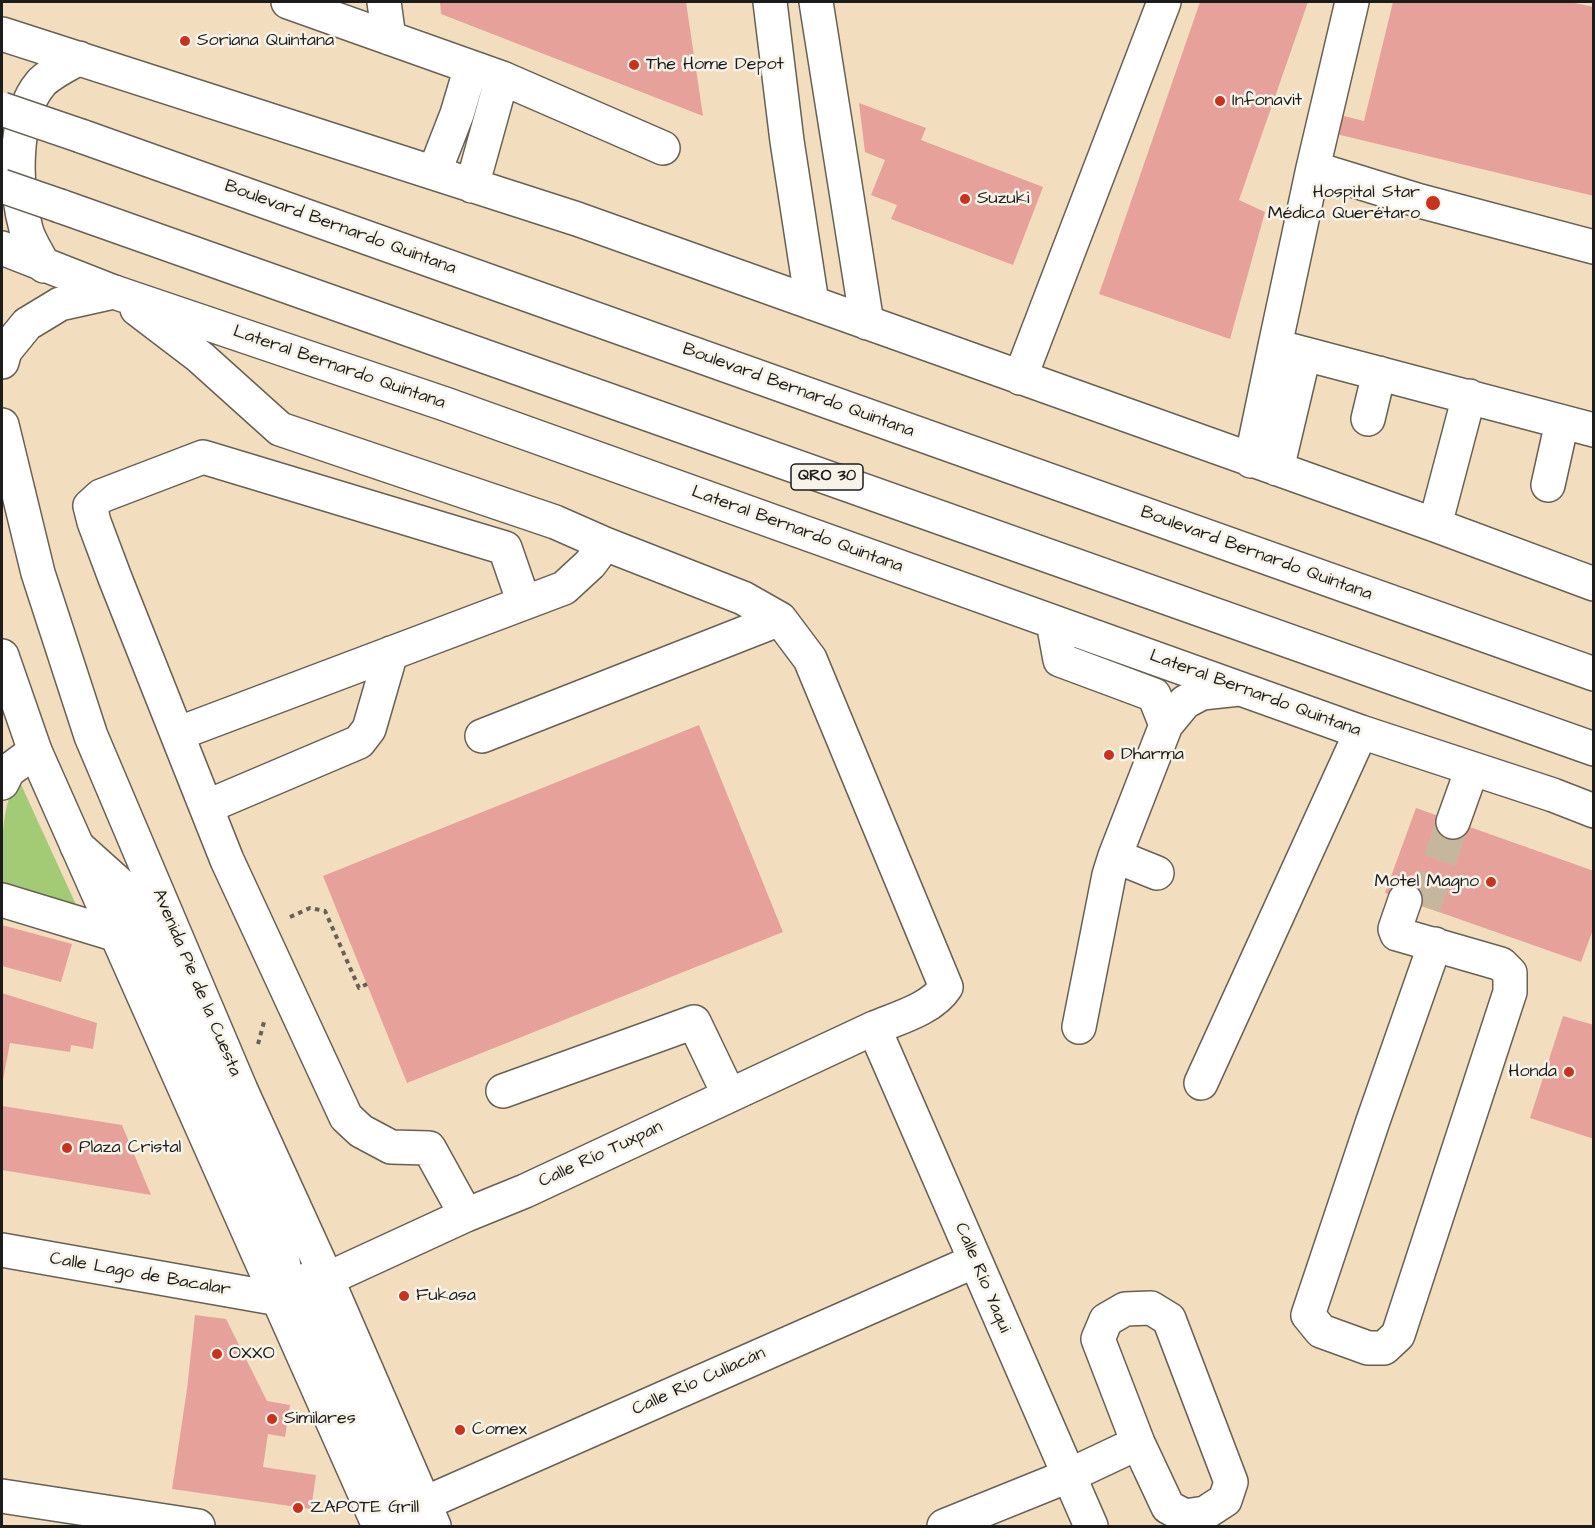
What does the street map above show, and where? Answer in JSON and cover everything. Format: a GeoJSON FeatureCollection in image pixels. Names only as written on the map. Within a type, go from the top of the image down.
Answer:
{"type":"FeatureCollection","features":[{"type":"Feature","properties":{"kind":"street"},"geometry":{"type":"LineString","coordinates":[[288,2],[502,78],[663,148]]}},
{"type":"Feature","properties":{"kind":"street"},"geometry":{"type":"LineString","coordinates":[[384,2],[389,38]]}},
{"type":"Feature","properties":{"kind":"street"},"geometry":{"type":"LineString","coordinates":[[770,2],[812,303]]}},
{"type":"Feature","properties":{"kind":"street"},"geometry":{"type":"LineString","coordinates":[[816,2],[867,323]]}},
{"type":"Feature","properties":{"kind":"street"},"geometry":{"type":"LineString","coordinates":[[1020,378],[1164,2]]}},
{"type":"Feature","properties":{"kind":"street"},"geometry":{"type":"LineString","coordinates":[[1264,465],[1289,350],[1313,168],[1352,2]]}},
{"type":"Feature","properties":{"kind":"street"},"geometry":{"type":"LineString","coordinates":[[2,34],[577,219],[1435,525],[1593,584]]}},
{"type":"Feature","properties":{"kind":"street"},"geometry":{"type":"LineString","coordinates":[[44,266],[26,231],[20,201],[16,159],[27,106],[42,82],[80,58]]}},
{"type":"Feature","properties":{"kind":"street"},"geometry":{"type":"LineString","coordinates":[[434,173],[457,114],[471,67]]}},
{"type":"Feature","properties":{"kind":"street"},"geometry":{"type":"LineString","coordinates":[[472,186],[502,78]]}},
{"type":"Feature","properties":{"kind":"street"},"geometry":{"type":"LineString","coordinates":[[784,113],[833,107]]}},
{"type":"Feature","properties":{"kind":"street","name":"Boulevard Bernardo Quintana"},"geometry":{"type":"LineString","coordinates":[[2,109],[1593,674]]}},
{"type":"Feature","properties":{"kind":"street"},"geometry":{"type":"LineString","coordinates":[[1313,168],[1420,201],[1593,247]]}},
{"type":"Feature","properties":{"kind":"street","name":"QRO 30"},"geometry":{"type":"LineString","coordinates":[[2,186],[1593,749]]}},
{"type":"Feature","properties":{"kind":"street","name":"Lateral Bernardo Quintana"},"geometry":{"type":"LineString","coordinates":[[2,248],[114,292],[445,404],[1361,732],[1593,811]]}},
{"type":"Feature","properties":{"kind":"street"},"geometry":{"type":"LineString","coordinates":[[2,362],[5,351],[27,324],[60,304],[114,292],[200,357],[280,429],[555,522],[742,598],[780,619]]}},
{"type":"Feature","properties":{"kind":"street"},"geometry":{"type":"LineString","coordinates":[[1289,350],[1593,430]]}},
{"type":"Feature","properties":{"kind":"street"},"geometry":{"type":"LineString","coordinates":[[1368,419],[1379,374]]}},
{"type":"Feature","properties":{"kind":"street"},"geometry":{"type":"LineString","coordinates":[[1435,525],[1469,396]]}},
{"type":"Feature","properties":{"kind":"street"},"geometry":{"type":"LineString","coordinates":[[1548,485],[1562,422]]}},
{"type":"Feature","properties":{"kind":"street","name":"Avenida Pie de la Cuesta"},"geometry":{"type":"LineString","coordinates":[[2,425],[38,573],[91,736],[241,1090],[327,1279],[420,1519]]}},
{"type":"Feature","properties":{"kind":"street"},"geometry":{"type":"LineString","coordinates":[[466,1215],[429,1148],[391,1148],[361,1131],[346,1117],[226,860],[115,578],[90,506],[101,496],[203,457],[505,548],[524,603]]}},
{"type":"Feature","properties":{"kind":"street"},"geometry":{"type":"LineString","coordinates":[[177,734],[564,588],[590,564],[605,544]]}},
{"type":"Feature","properties":{"kind":"street"},"geometry":{"type":"LineString","coordinates":[[482,736],[780,619]]}},
{"type":"Feature","properties":{"kind":"street","name":"Calle Río Tuxpan"},"geometry":{"type":"LineString","coordinates":[[327,1279],[466,1215],[525,1191],[940,997],[946,987],[810,659],[780,619]]}},
{"type":"Feature","properties":{"kind":"street"},"geometry":{"type":"LineString","coordinates":[[1053,622],[1060,660],[1154,695],[1166,725]]}},
{"type":"Feature","properties":{"kind":"street"},"geometry":{"type":"LineString","coordinates":[[1473,631],[1593,655]]}},
{"type":"Feature","properties":{"kind":"street"},"geometry":{"type":"LineString","coordinates":[[206,807],[359,742],[369,729],[391,653]]}},
{"type":"Feature","properties":{"kind":"street"},"geometry":{"type":"LineString","coordinates":[[2,656],[35,751],[379,1527]]}},
{"type":"Feature","properties":{"kind":"street"},"geometry":{"type":"LineString","coordinates":[[1079,1027],[1109,874],[1166,725],[1185,702],[1202,693],[1241,689]]}},
{"type":"Feature","properties":{"kind":"street"},"geometry":{"type":"LineString","coordinates":[[1201,1083],[1361,732]]}},
{"type":"Feature","properties":{"kind":"street"},"geometry":{"type":"LineString","coordinates":[[2,783],[8,771],[35,751]]}},
{"type":"Feature","properties":{"kind":"street"},"geometry":{"type":"LineString","coordinates":[[1444,818],[1461,765]]}},
{"type":"Feature","properties":{"kind":"street"},"geometry":{"type":"LineString","coordinates":[[77,846],[136,899],[276,1216],[294,1336]]}},
{"type":"Feature","properties":{"kind":"street"},"geometry":{"type":"LineString","coordinates":[[1115,856],[1157,873]]}},
{"type":"Feature","properties":{"kind":"street"},"geometry":{"type":"LineString","coordinates":[[2,900],[117,935]]}},
{"type":"Feature","properties":{"kind":"street"},"geometry":{"type":"LineString","coordinates":[[1415,903],[1395,929],[1397,934],[1424,941],[1502,964],[1510,973],[1510,992],[1398,1335],[1384,1348],[1368,1348],[1321,1331],[1308,1315],[1369,1132],[1424,941]]}},
{"type":"Feature","properties":{"kind":"street"},"geometry":{"type":"LineString","coordinates":[[503,1091],[694,1022],[729,1095]]}},
{"type":"Feature","properties":{"kind":"street","name":"Calle Río Yaqui"},"geometry":{"type":"LineString","coordinates":[[874,1028],[1091,1527]]}},
{"type":"Feature","properties":{"kind":"street"},"geometry":{"type":"LineString","coordinates":[[294,1207],[314,1328],[420,1519]]}},
{"type":"Feature","properties":{"kind":"street","name":"Calle Lago de Bacalar"},"geometry":{"type":"LineString","coordinates":[[2,1250],[279,1299]]}},
{"type":"Feature","properties":{"kind":"street","name":"Calle Río Culiacán"},"geometry":{"type":"LineString","coordinates":[[420,1519],[975,1261]]}},
{"type":"Feature","properties":{"kind":"street"},"geometry":{"type":"LineString","coordinates":[[1151,1308],[1169,1319],[1231,1482],[1226,1500],[1205,1513],[1185,1515],[1168,1507],[1138,1443],[1098,1338],[1106,1320],[1125,1309],[1151,1308]]}},
{"type":"Feature","properties":{"kind":"street"},"geometry":{"type":"LineString","coordinates":[[944,1527],[1068,1476],[1138,1443]]}},
{"type":"Feature","properties":{"kind":"street"},"geometry":{"type":"LineString","coordinates":[[2,1496],[198,1527]]}},
{"type":"Feature","properties":{"kind":"green space"},"geometry":{"type":"Polygon","coordinates":[[[18,778],[78,909],[2,887],[5,815],[12,789],[18,778]]]}},
{"type":"Feature","properties":{"kind":"building","name":"The Home Depot"},"geometry":{"type":"Polygon","coordinates":[[[440,2],[686,2],[703,116],[441,14],[440,2]]]}},
{"type":"Feature","properties":{"kind":"building","name":"Infonavit"},"geometry":{"type":"Polygon","coordinates":[[[1200,2],[1308,2],[1239,200],[1265,212],[1230,339],[1099,294],[1200,2]]]}},
{"type":"Feature","properties":{"kind":"building"},"geometry":{"type":"Polygon","coordinates":[[[1393,2],[1570,2],[1594,7],[1594,196],[1332,133],[1336,114],[1364,121],[1393,2]]]}},
{"type":"Feature","properties":{"kind":"building"},"geometry":{"type":"Polygon","coordinates":[[[859,103],[926,128],[921,140],[1043,187],[1013,265],[891,219],[897,205],[871,195],[885,160],[865,152],[859,103]]]}},
{"type":"Feature","properties":{"kind":"building"},"geometry":{"type":"Polygon","coordinates":[[[699,725],[783,932],[407,1083],[323,876],[699,725]]]}},
{"type":"Feature","properties":{"kind":"building","name":"Motel Magno"},"geometry":{"type":"Polygon","coordinates":[[[1416,808],[1594,871],[1594,927],[1581,962],[1385,893],[1416,808]]]}},
{"type":"Feature","properties":{"kind":"building"},"geometry":{"type":"Polygon","coordinates":[[[2,925],[72,944],[61,982],[2,966],[2,925]]]}},
{"type":"Feature","properties":{"kind":"building"},"geometry":{"type":"Polygon","coordinates":[[[2,993],[97,1023],[93,1049],[71,1045],[70,1052],[10,1043],[2,1085],[2,993]]]}},
{"type":"Feature","properties":{"kind":"building","name":"Honda"},"geometry":{"type":"Polygon","coordinates":[[[1563,1016],[1594,1025],[1594,1139],[1530,1118],[1563,1016]]]}},
{"type":"Feature","properties":{"kind":"building","name":"Plaza Cristal"},"geometry":{"type":"Polygon","coordinates":[[[2,1106],[122,1125],[151,1195],[2,1170],[2,1106]]]}},
{"type":"Feature","properties":{"kind":"building"},"geometry":{"type":"Polygon","coordinates":[[[195,1315],[226,1319],[267,1401],[290,1405],[285,1437],[268,1434],[263,1467],[316,1475],[311,1509],[172,1489],[195,1315]]]}},
{"type":"Feature","properties":{"kind":"tunnel"},"geometry":{"type":"LineString","coordinates":[[1424,907],[1453,822]]}},
{"type":"Feature","properties":{"kind":"place","name":"Soriana Quintana"},"geometry":{"type":"Point","coordinates":[185,41]}},
{"type":"Feature","properties":{"kind":"place","name":"The Home Depot"},"geometry":{"type":"Point","coordinates":[634,65]}},
{"type":"Feature","properties":{"kind":"place","name":"Infonavit"},"geometry":{"type":"Point","coordinates":[1220,101]}},
{"type":"Feature","properties":{"kind":"place","name":"Suzuki"},"geometry":{"type":"Point","coordinates":[965,199]}},
{"type":"Feature","properties":{"kind":"place","name":"Hospital Star Médica Querétaro"},"geometry":{"type":"Point","coordinates":[1433,203]}},
{"type":"Feature","properties":{"kind":"place","name":"Dharma"},"geometry":{"type":"Point","coordinates":[1109,755]}},
{"type":"Feature","properties":{"kind":"place","name":"Motel Magno"},"geometry":{"type":"Point","coordinates":[1491,882]}},
{"type":"Feature","properties":{"kind":"place","name":"Honda"},"geometry":{"type":"Point","coordinates":[1569,1072]}},
{"type":"Feature","properties":{"kind":"place","name":"Plaza Cristal"},"geometry":{"type":"Point","coordinates":[67,1148]}},
{"type":"Feature","properties":{"kind":"place","name":"Fukasa"},"geometry":{"type":"Point","coordinates":[404,1296]}},
{"type":"Feature","properties":{"kind":"place","name":"OXXO"},"geometry":{"type":"Point","coordinates":[217,1354]}},
{"type":"Feature","properties":{"kind":"place","name":"Similares"},"geometry":{"type":"Point","coordinates":[272,1419]}},
{"type":"Feature","properties":{"kind":"place","name":"Comex"},"geometry":{"type":"Point","coordinates":[460,1430]}},
{"type":"Feature","properties":{"kind":"place","name":"ZAPOTE Grill"},"geometry":{"type":"Point","coordinates":[298,1508]}}]}
